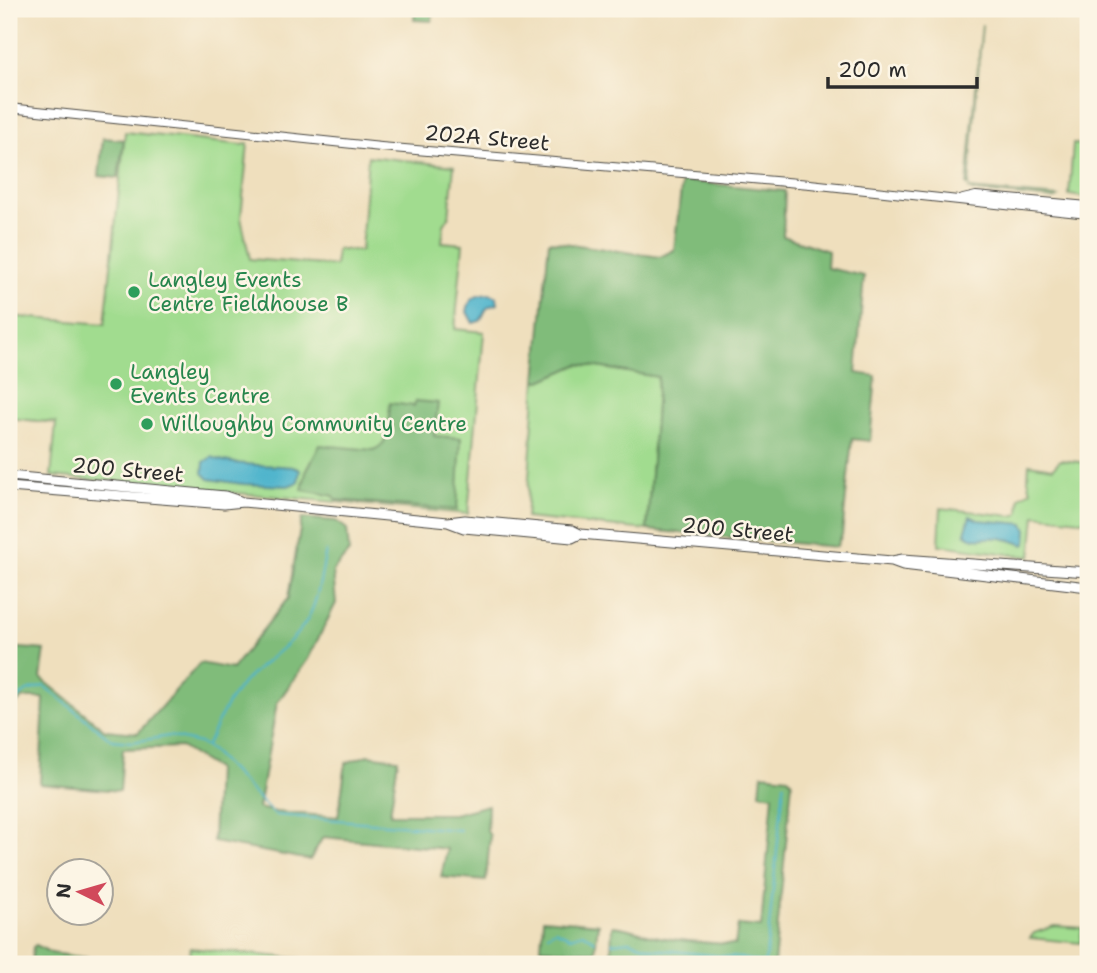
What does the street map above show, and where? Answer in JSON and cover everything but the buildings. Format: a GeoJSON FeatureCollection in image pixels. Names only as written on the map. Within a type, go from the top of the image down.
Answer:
{"type":"FeatureCollection","features":[{"type":"Feature","properties":{"kind":"main road","name":"202A Street"},"geometry":{"type":"LineString","coordinates":[[9,108],[381,146],[963,199],[975,204],[1088,214]]}},
{"type":"Feature","properties":{"kind":"main road","name":"202A Street"},"geometry":{"type":"LineString","coordinates":[[963,199],[976,196],[1088,206]]}},
{"type":"Feature","properties":{"kind":"main road","name":"200 Street"},"geometry":{"type":"LineString","coordinates":[[9,476],[225,496],[243,502]]}},
{"type":"Feature","properties":{"kind":"main road","name":"200 Street"},"geometry":{"type":"LineString","coordinates":[[9,487],[224,504],[243,502],[448,522],[464,528],[572,538],[580,534],[892,561],[903,565],[981,576],[1088,587]]}},
{"type":"Feature","properties":{"kind":"main road","name":"200 Street"},"geometry":{"type":"LineString","coordinates":[[892,561],[903,559],[1088,572]]}},
{"type":"Feature","properties":{"kind":"main road"},"geometry":{"type":"LineString","coordinates":[[1087,964],[1088,955]]}},
{"type":"Feature","properties":{"kind":"green space"},"geometry":{"type":"Polygon","coordinates":[[[415,9],[433,9],[432,21],[414,20],[415,9]]]}},
{"type":"Feature","properties":{"kind":"green space"},"geometry":{"type":"Polygon","coordinates":[[[982,24],[969,186],[967,185],[982,24]]]}},
{"type":"Feature","properties":{"kind":"green space"},"geometry":{"type":"Polygon","coordinates":[[[125,132],[243,145],[248,143],[241,218],[250,259],[335,266],[337,249],[361,251],[368,156],[454,166],[449,217],[444,225],[442,242],[463,244],[455,329],[484,332],[468,514],[51,476],[56,423],[9,418],[9,316],[105,324],[125,132]]]}},
{"type":"Feature","properties":{"kind":"green space"},"geometry":{"type":"Polygon","coordinates":[[[103,138],[124,140],[118,178],[99,176],[103,138]]]}},
{"type":"Feature","properties":{"kind":"green space"},"geometry":{"type":"Polygon","coordinates":[[[1073,144],[1088,145],[1088,198],[1069,195],[1073,144]]]}},
{"type":"Feature","properties":{"kind":"green space"},"geometry":{"type":"Polygon","coordinates":[[[682,181],[785,191],[783,236],[828,251],[827,268],[864,276],[856,373],[876,376],[870,441],[852,439],[842,535],[836,547],[647,530],[658,377],[579,364],[541,381],[536,380],[549,241],[660,257],[674,250],[682,181]]]}},
{"type":"Feature","properties":{"kind":"green space"},"geometry":{"type":"Polygon","coordinates":[[[968,189],[1058,197],[1054,199],[968,189]]]}},
{"type":"Feature","properties":{"kind":"green space"},"geometry":{"type":"Polygon","coordinates":[[[579,364],[658,377],[647,530],[526,518],[536,380],[541,381],[579,364]]]}},
{"type":"Feature","properties":{"kind":"green space"},"geometry":{"type":"Polygon","coordinates":[[[416,401],[438,403],[434,436],[461,438],[457,510],[336,500],[334,496],[302,490],[306,472],[320,445],[373,450],[383,443],[386,437],[390,403],[414,406],[416,401]]]}},
{"type":"Feature","properties":{"kind":"green space"},"geometry":{"type":"Polygon","coordinates":[[[1060,460],[1088,463],[1088,521],[1035,515],[1031,557],[939,545],[941,508],[1012,516],[1019,514],[1020,497],[1031,491],[1028,479],[1029,464],[1053,468],[1060,460]]]}},
{"type":"Feature","properties":{"kind":"green space"},"geometry":{"type":"Polygon","coordinates":[[[302,518],[336,521],[347,529],[349,552],[333,571],[336,603],[308,659],[277,703],[258,808],[338,817],[346,763],[368,755],[398,759],[390,814],[454,814],[488,805],[487,831],[490,836],[486,881],[441,877],[447,849],[323,837],[310,860],[213,842],[216,769],[181,747],[123,749],[120,791],[40,784],[44,698],[22,698],[9,711],[9,647],[45,650],[41,678],[105,730],[138,733],[200,663],[232,669],[288,598],[302,518]]]}},
{"type":"Feature","properties":{"kind":"green space"},"geometry":{"type":"Polygon","coordinates":[[[762,774],[788,777],[792,782],[774,964],[716,964],[611,955],[612,926],[671,939],[735,945],[738,925],[761,927],[773,795],[760,793],[762,774]]]}},
{"type":"Feature","properties":{"kind":"green space"},"geometry":{"type":"Polygon","coordinates":[[[543,919],[598,924],[595,952],[541,948],[543,919]]]}},
{"type":"Feature","properties":{"kind":"green space"},"geometry":{"type":"Polygon","coordinates":[[[1054,926],[1082,928],[1080,943],[1030,938],[1034,933],[1054,926]]]}},
{"type":"Feature","properties":{"kind":"green space"},"geometry":{"type":"Polygon","coordinates":[[[36,945],[51,953],[132,964],[31,964],[33,947],[36,945]]]}},
{"type":"Feature","properties":{"kind":"green space"},"geometry":{"type":"Polygon","coordinates":[[[190,948],[301,959],[300,964],[189,964],[190,948]]]}},
{"type":"Feature","properties":{"kind":"water"},"geometry":{"type":"Polygon","coordinates":[[[490,294],[497,297],[498,304],[487,308],[480,321],[473,323],[467,312],[470,303],[478,296],[490,294]]]}},
{"type":"Feature","properties":{"kind":"water"},"geometry":{"type":"Polygon","coordinates":[[[212,457],[240,464],[294,467],[300,470],[298,482],[288,486],[209,479],[203,473],[204,462],[212,457]]]}},
{"type":"Feature","properties":{"kind":"water"},"geometry":{"type":"Polygon","coordinates":[[[970,516],[978,520],[1024,524],[1027,530],[1026,544],[1000,538],[969,536],[965,533],[970,516]]]}},
{"type":"Feature","properties":{"kind":"waterway"},"geometry":{"type":"LineString","coordinates":[[206,747],[233,695],[253,673],[294,637],[307,620],[317,595],[326,551]]}},
{"type":"Feature","properties":{"kind":"waterway"},"geometry":{"type":"LineString","coordinates":[[9,704],[27,691],[44,686],[112,740],[132,742],[169,736],[199,743],[212,751],[275,815],[460,830]]}},
{"type":"Feature","properties":{"kind":"waterway"},"geometry":{"type":"LineString","coordinates":[[764,963],[784,784]]}},
{"type":"Feature","properties":{"kind":"waterway"},"geometry":{"type":"LineString","coordinates":[[548,934],[555,930],[570,937],[583,933],[595,941]]}},
{"type":"Feature","properties":{"kind":"waterway"},"geometry":{"type":"LineString","coordinates":[[612,943],[629,941],[654,949],[740,958],[767,964]]}},
{"type":"Feature","properties":{"kind":"waterway"},"geometry":{"type":"LineString","coordinates":[[245,964],[263,964]]}},
{"type":"Feature","properties":{"kind":"place","name":"Langley Events Centre Fieldhouse B"},"geometry":{"type":"Point","coordinates":[134,292]}},
{"type":"Feature","properties":{"kind":"place","name":"Langley Events Centre"},"geometry":{"type":"Point","coordinates":[116,384]}},
{"type":"Feature","properties":{"kind":"place","name":"Willoughby Community Centre"},"geometry":{"type":"Point","coordinates":[147,424]}}]}
